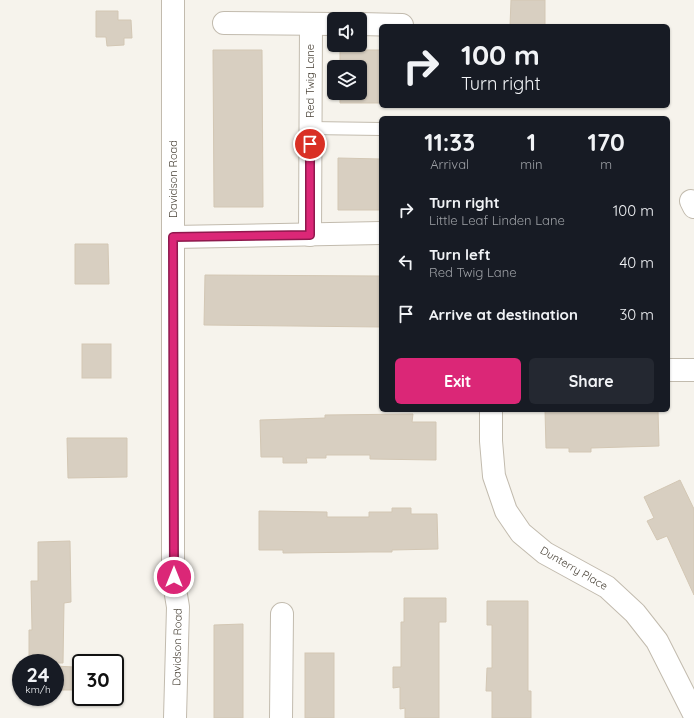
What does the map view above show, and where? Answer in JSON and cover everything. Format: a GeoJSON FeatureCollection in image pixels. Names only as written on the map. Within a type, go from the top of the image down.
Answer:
{"type":"FeatureCollection","features":[{"type":"Feature","properties":{"kind":"street","name":"Davidson Road"},"geometry":{"type":"LineString","coordinates":[[173,0],[174,577],[178,607],[175,718]]}},
{"type":"Feature","properties":{"kind":"street"},"geometry":{"type":"LineString","coordinates":[[224,23],[327,24]]}},
{"type":"Feature","properties":{"kind":"street","name":"Red Twig Lane"},"geometry":{"type":"LineString","coordinates":[[310,235],[311,24]]}},
{"type":"Feature","properties":{"kind":"street"},"geometry":{"type":"LineString","coordinates":[[367,24],[379,24]]}},
{"type":"Feature","properties":{"kind":"street"},"geometry":{"type":"LineString","coordinates":[[173,237],[379,234]]}},
{"type":"Feature","properties":{"kind":"street"},"geometry":{"type":"LineString","coordinates":[[670,370],[694,370]]}},
{"type":"Feature","properties":{"kind":"street","name":"Dunterry Place"},"geometry":{"type":"LineString","coordinates":[[491,412],[491,441],[494,476],[506,511],[521,534],[545,553],[607,587],[635,613],[657,641],[694,714]]}},
{"type":"Feature","properties":{"kind":"street"},"geometry":{"type":"LineString","coordinates":[[280,718],[282,614]]}},
{"type":"Feature","properties":{"kind":"lane"},"geometry":{"type":"LineString","coordinates":[[310,128],[379,129]]}},
{"type":"Feature","properties":{"kind":"building"},"geometry":{"type":"Polygon","coordinates":[[[511,0],[545,0],[545,24],[510,24],[511,0]]]}},
{"type":"Feature","properties":{"kind":"building"},"geometry":{"type":"Polygon","coordinates":[[[96,11],[118,11],[118,20],[131,20],[132,38],[124,38],[124,45],[107,46],[106,37],[96,37],[96,11]]]}},
{"type":"Feature","properties":{"kind":"building"},"geometry":{"type":"Polygon","coordinates":[[[213,50],[262,50],[263,207],[214,207],[213,50]]]}},
{"type":"Feature","properties":{"kind":"building"},"geometry":{"type":"Polygon","coordinates":[[[367,50],[379,50],[379,103],[340,103],[340,100],[367,100],[367,60],[340,60],[340,52],[367,52],[367,50]]]}},
{"type":"Feature","properties":{"kind":"building"},"geometry":{"type":"Polygon","coordinates":[[[338,158],[379,159],[379,210],[338,210],[338,158]]]}},
{"type":"Feature","properties":{"kind":"building"},"geometry":{"type":"Polygon","coordinates":[[[75,244],[108,244],[109,284],[75,284],[75,244]]]}},
{"type":"Feature","properties":{"kind":"building"},"geometry":{"type":"Polygon","coordinates":[[[205,275],[379,276],[379,327],[204,325],[205,275]]]}},
{"type":"Feature","properties":{"kind":"building"},"geometry":{"type":"Polygon","coordinates":[[[82,344],[111,344],[111,378],[82,378],[82,344]]]}},
{"type":"Feature","properties":{"kind":"building"},"geometry":{"type":"Polygon","coordinates":[[[545,412],[658,412],[659,446],[591,448],[591,452],[569,452],[569,448],[546,448],[545,412]]]}},
{"type":"Feature","properties":{"kind":"building"},"geometry":{"type":"Polygon","coordinates":[[[413,414],[412,422],[436,422],[436,460],[370,459],[370,455],[326,455],[326,458],[306,458],[307,463],[283,463],[283,457],[261,457],[260,420],[325,418],[325,415],[413,414]]]}},
{"type":"Feature","properties":{"kind":"building"},"geometry":{"type":"Polygon","coordinates":[[[67,438],[127,438],[127,477],[68,478],[67,438]]]}},
{"type":"Feature","properties":{"kind":"building"},"geometry":{"type":"Polygon","coordinates":[[[680,480],[694,509],[694,595],[667,536],[657,540],[647,521],[654,518],[644,497],[680,480]]]}},
{"type":"Feature","properties":{"kind":"building"},"geometry":{"type":"Polygon","coordinates":[[[392,508],[411,508],[411,514],[437,514],[438,549],[392,550],[392,552],[283,553],[283,550],[259,550],[259,511],[327,512],[327,517],[369,517],[369,512],[392,512],[392,508]]]}},
{"type":"Feature","properties":{"kind":"building"},"geometry":{"type":"Polygon","coordinates":[[[70,541],[71,602],[64,603],[63,654],[29,654],[29,630],[32,630],[31,581],[38,581],[38,542],[70,541]]]}},
{"type":"Feature","properties":{"kind":"building"},"geometry":{"type":"Polygon","coordinates":[[[404,598],[446,598],[446,622],[439,622],[439,718],[405,718],[405,708],[400,709],[400,687],[393,688],[393,667],[401,667],[401,622],[404,622],[404,598]]]}},
{"type":"Feature","properties":{"kind":"building"},"geometry":{"type":"Polygon","coordinates":[[[487,601],[528,601],[528,691],[531,691],[531,718],[492,718],[492,691],[486,691],[487,668],[492,668],[492,625],[487,625],[487,601]]]}},
{"type":"Feature","properties":{"kind":"building"},"geometry":{"type":"Polygon","coordinates":[[[243,624],[243,718],[214,718],[214,625],[243,624]]]}},
{"type":"Feature","properties":{"kind":"building"},"geometry":{"type":"Polygon","coordinates":[[[305,653],[334,653],[334,718],[305,718],[305,653]]]}},
{"type":"Feature","properties":{"kind":"building"},"geometry":{"type":"Polygon","coordinates":[[[64,666],[72,667],[72,690],[64,690],[64,666]]]}},
{"type":"Feature","properties":{"kind":"route"},"geometry":{"type":"LineString","coordinates":[[174,577],[173,237],[310,235],[310,144]]}}]}
